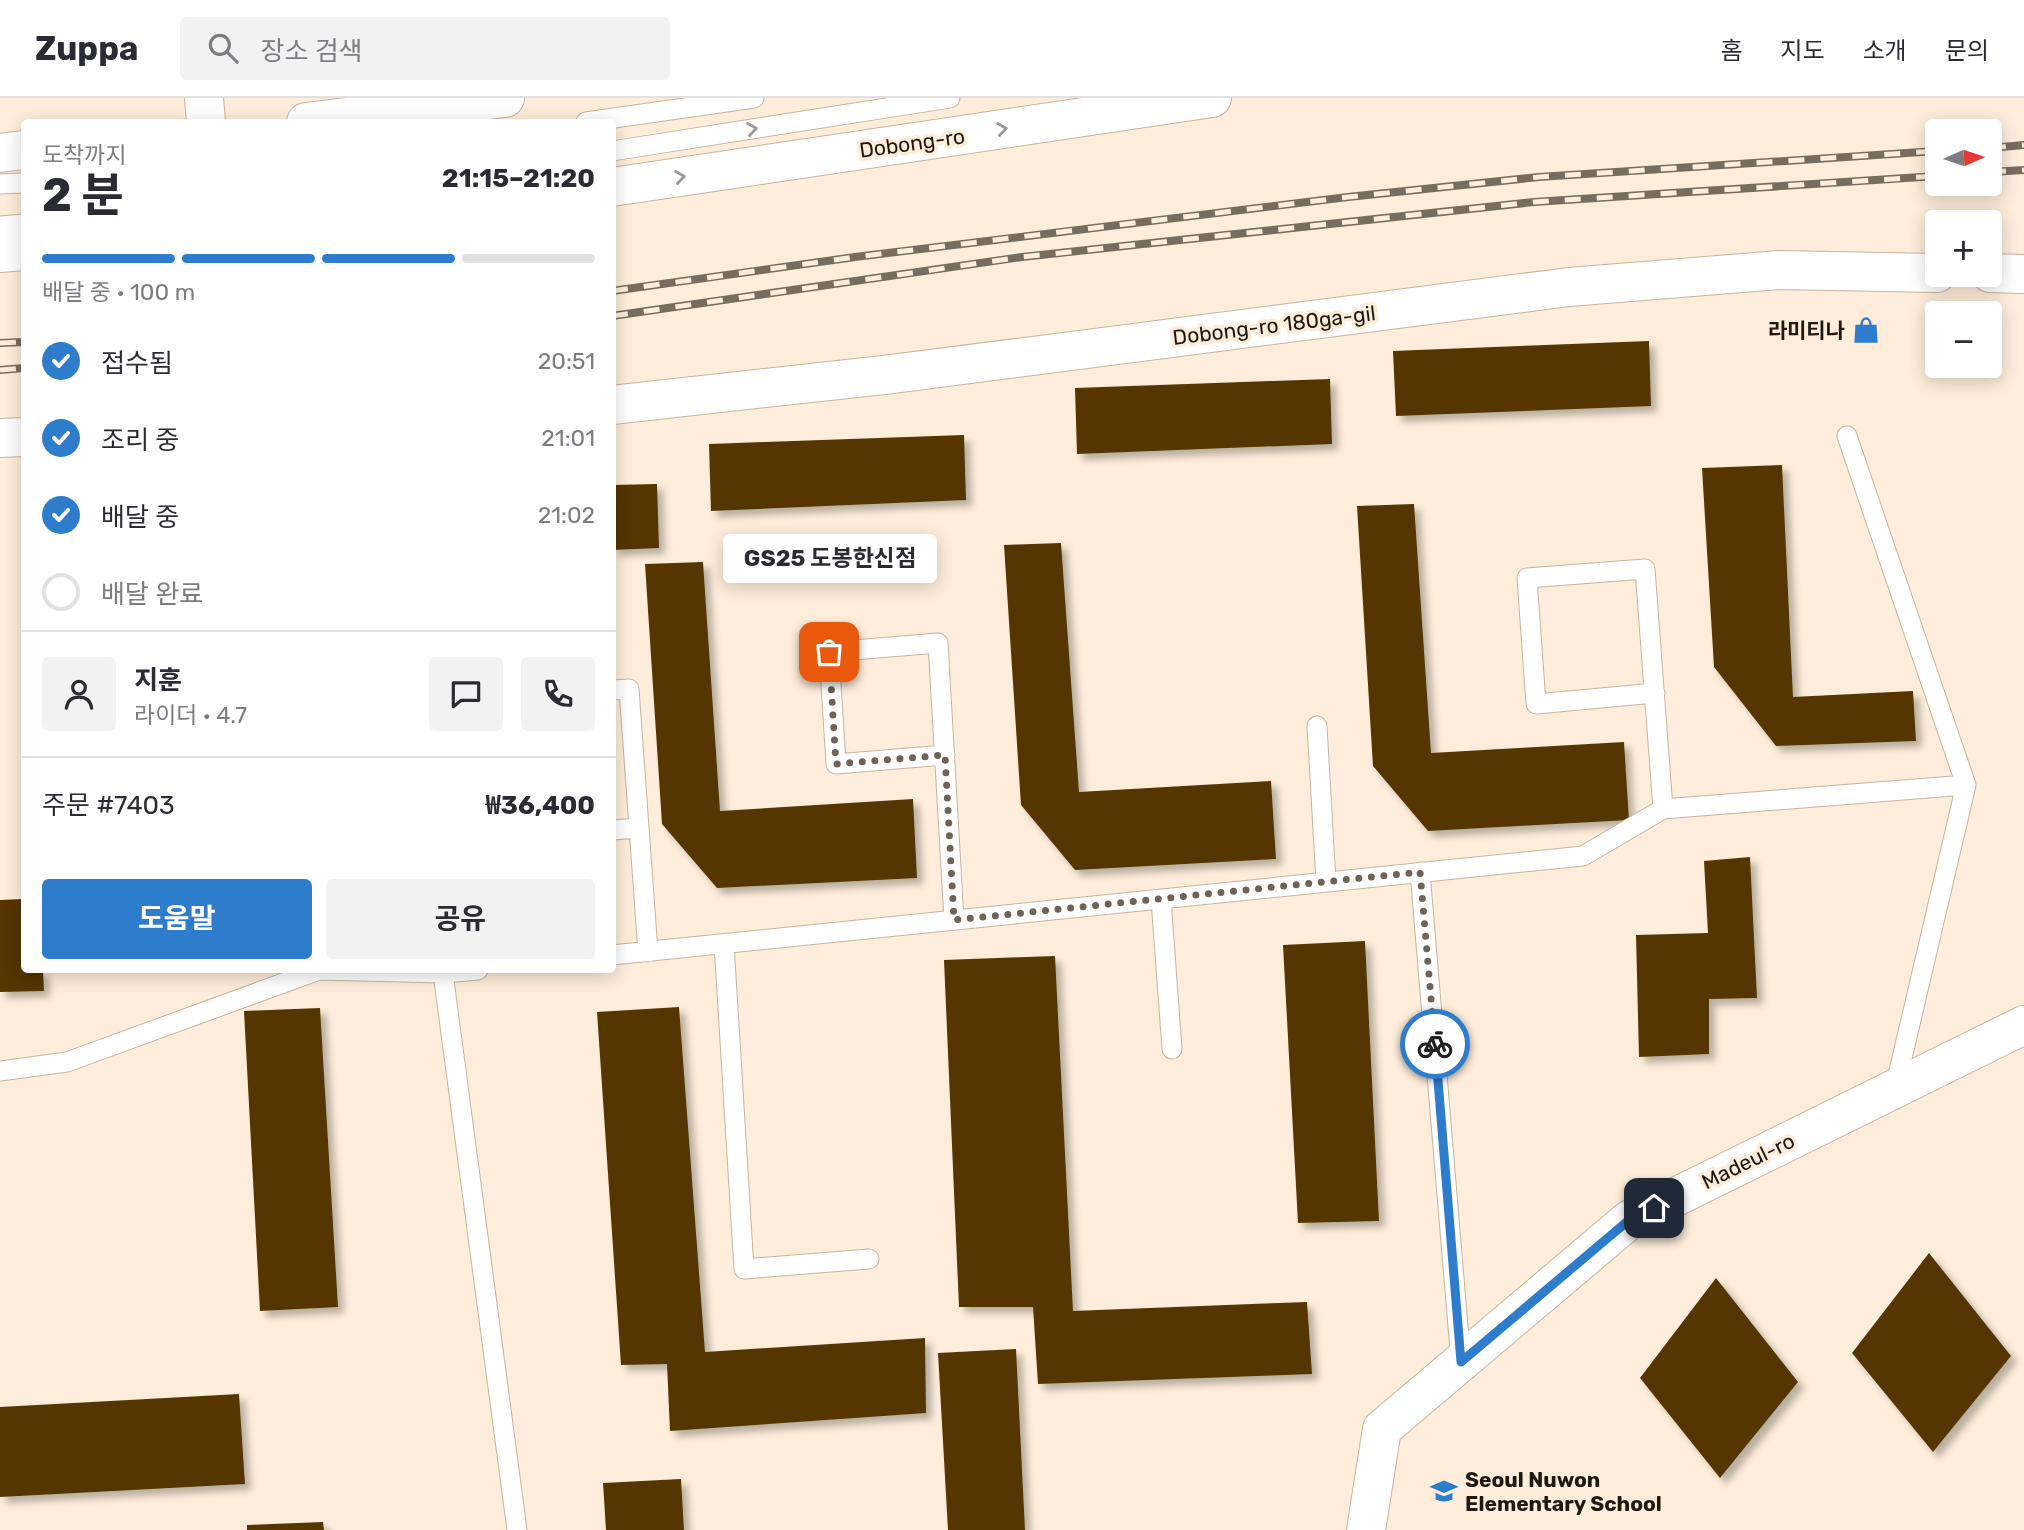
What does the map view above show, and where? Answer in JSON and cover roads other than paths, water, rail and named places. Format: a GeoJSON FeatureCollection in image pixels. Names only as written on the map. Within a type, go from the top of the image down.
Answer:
{"type":"FeatureCollection","features":[{"type":"Feature","properties":{"kind":"street"},"geometry":{"type":"LineString","coordinates":[[204,98],[206,119]]}},
{"type":"Feature","properties":{"kind":"street"},"geometry":{"type":"LineString","coordinates":[[331,119],[505,98]]}},
{"type":"Feature","properties":{"kind":"street","name":"Dobong-ro"},"geometry":{"type":"LineString","coordinates":[[616,186],[1212,98]]}},
{"type":"Feature","properties":{"kind":"street"},"geometry":{"type":"LineString","coordinates":[[0,153],[21,150]]}},
{"type":"Feature","properties":{"kind":"street"},"geometry":{"type":"LineString","coordinates":[[0,253],[21,251]]}},
{"type":"Feature","properties":{"kind":"street","name":"Dobong-ro 180ga-gil"},"geometry":{"type":"LineString","coordinates":[[616,405],[884,375],[1569,287],[1780,270],[1925,273]]}},
{"type":"Feature","properties":{"kind":"street"},"geometry":{"type":"LineString","coordinates":[[2002,273],[2024,274]]}},
{"type":"Feature","properties":{"kind":"street"},"geometry":{"type":"LineString","coordinates":[[0,438],[21,437]]}},
{"type":"Feature","properties":{"kind":"street","name":"Madeul-ro"},"geometry":{"type":"LineString","coordinates":[[1366,1530],[1382,1429],[1629,1220],[2024,1025]]}},
{"type":"Feature","properties":{"kind":"lane"},"geometry":{"type":"LineString","coordinates":[[607,119],[754,98]]}},
{"type":"Feature","properties":{"kind":"lane"},"geometry":{"type":"LineString","coordinates":[[616,150],[950,98]]}},
{"type":"Feature","properties":{"kind":"lane"},"geometry":{"type":"LineString","coordinates":[[0,184],[21,183]]}},
{"type":"Feature","properties":{"kind":"lane"},"geometry":{"type":"LineString","coordinates":[[0,226],[21,224]]}},
{"type":"Feature","properties":{"kind":"lane"},"geometry":{"type":"LineString","coordinates":[[1847,436],[1966,785],[1895,1088]]}},
{"type":"Feature","properties":{"kind":"lane"},"geometry":{"type":"LineString","coordinates":[[1655,693],[1536,704],[1527,579],[1645,569],[1655,693],[1663,809]]}},
{"type":"Feature","properties":{"kind":"lane"},"geometry":{"type":"LineString","coordinates":[[945,755],[836,764],[829,652],[938,643],[945,755],[954,920]]}},
{"type":"Feature","properties":{"kind":"lane"},"geometry":{"type":"LineString","coordinates":[[616,690],[629,690],[648,952]]}},
{"type":"Feature","properties":{"kind":"lane"},"geometry":{"type":"LineString","coordinates":[[1317,726],[1326,882]]}},
{"type":"Feature","properties":{"kind":"lane"},"geometry":{"type":"LineString","coordinates":[[616,956],[1583,856],[1663,809],[1966,785]]}},
{"type":"Feature","properties":{"kind":"lane"},"geometry":{"type":"LineString","coordinates":[[616,830],[639,828]]}},
{"type":"Feature","properties":{"kind":"lane"},"geometry":{"type":"LineString","coordinates":[[1420,872],[1461,1362]]}},
{"type":"Feature","properties":{"kind":"lane"},"geometry":{"type":"LineString","coordinates":[[1161,899],[1172,1049]]}},
{"type":"Feature","properties":{"kind":"lane"},"geometry":{"type":"LineString","coordinates":[[724,944],[744,1269],[870,1259]]}},
{"type":"Feature","properties":{"kind":"lane"},"geometry":{"type":"LineString","coordinates":[[0,1071],[67,1062],[311,973]]}},
{"type":"Feature","properties":{"kind":"lane"},"geometry":{"type":"LineString","coordinates":[[412,973],[452,973]]}},
{"type":"Feature","properties":{"kind":"lane"},"geometry":{"type":"LineString","coordinates":[[443,974],[517,1530]]}},
{"type":"Feature","properties":{"kind":"railway"},"geometry":{"type":"LineString","coordinates":[[2002,147],[2024,145]]}},
{"type":"Feature","properties":{"kind":"railway"},"geometry":{"type":"LineString","coordinates":[[616,290],[855,257],[1348,197],[1539,177],[1925,152]]}},
{"type":"Feature","properties":{"kind":"railway"},"geometry":{"type":"LineString","coordinates":[[2002,171],[2024,170]]}},
{"type":"Feature","properties":{"kind":"railway"},"geometry":{"type":"LineString","coordinates":[[616,315],[1022,257],[1534,202],[1925,177]]}},
{"type":"Feature","properties":{"kind":"railway"},"geometry":{"type":"LineString","coordinates":[[0,343],[21,342]]}},
{"type":"Feature","properties":{"kind":"railway"},"geometry":{"type":"LineString","coordinates":[[0,370],[21,368]]}},
{"type":"Feature","properties":{"kind":"place","name":"라미티나"},"geometry":{"type":"Point","coordinates":[1866,330]}},
{"type":"Feature","properties":{"kind":"place","name":"GS25 도봉한신점"},"geometry":{"type":"Point","coordinates":[829,652]}},
{"type":"Feature","properties":{"kind":"place","name":"Seoul Nuwon Elementary School"},"geometry":{"type":"Point","coordinates":[1444,1491]}}]}
